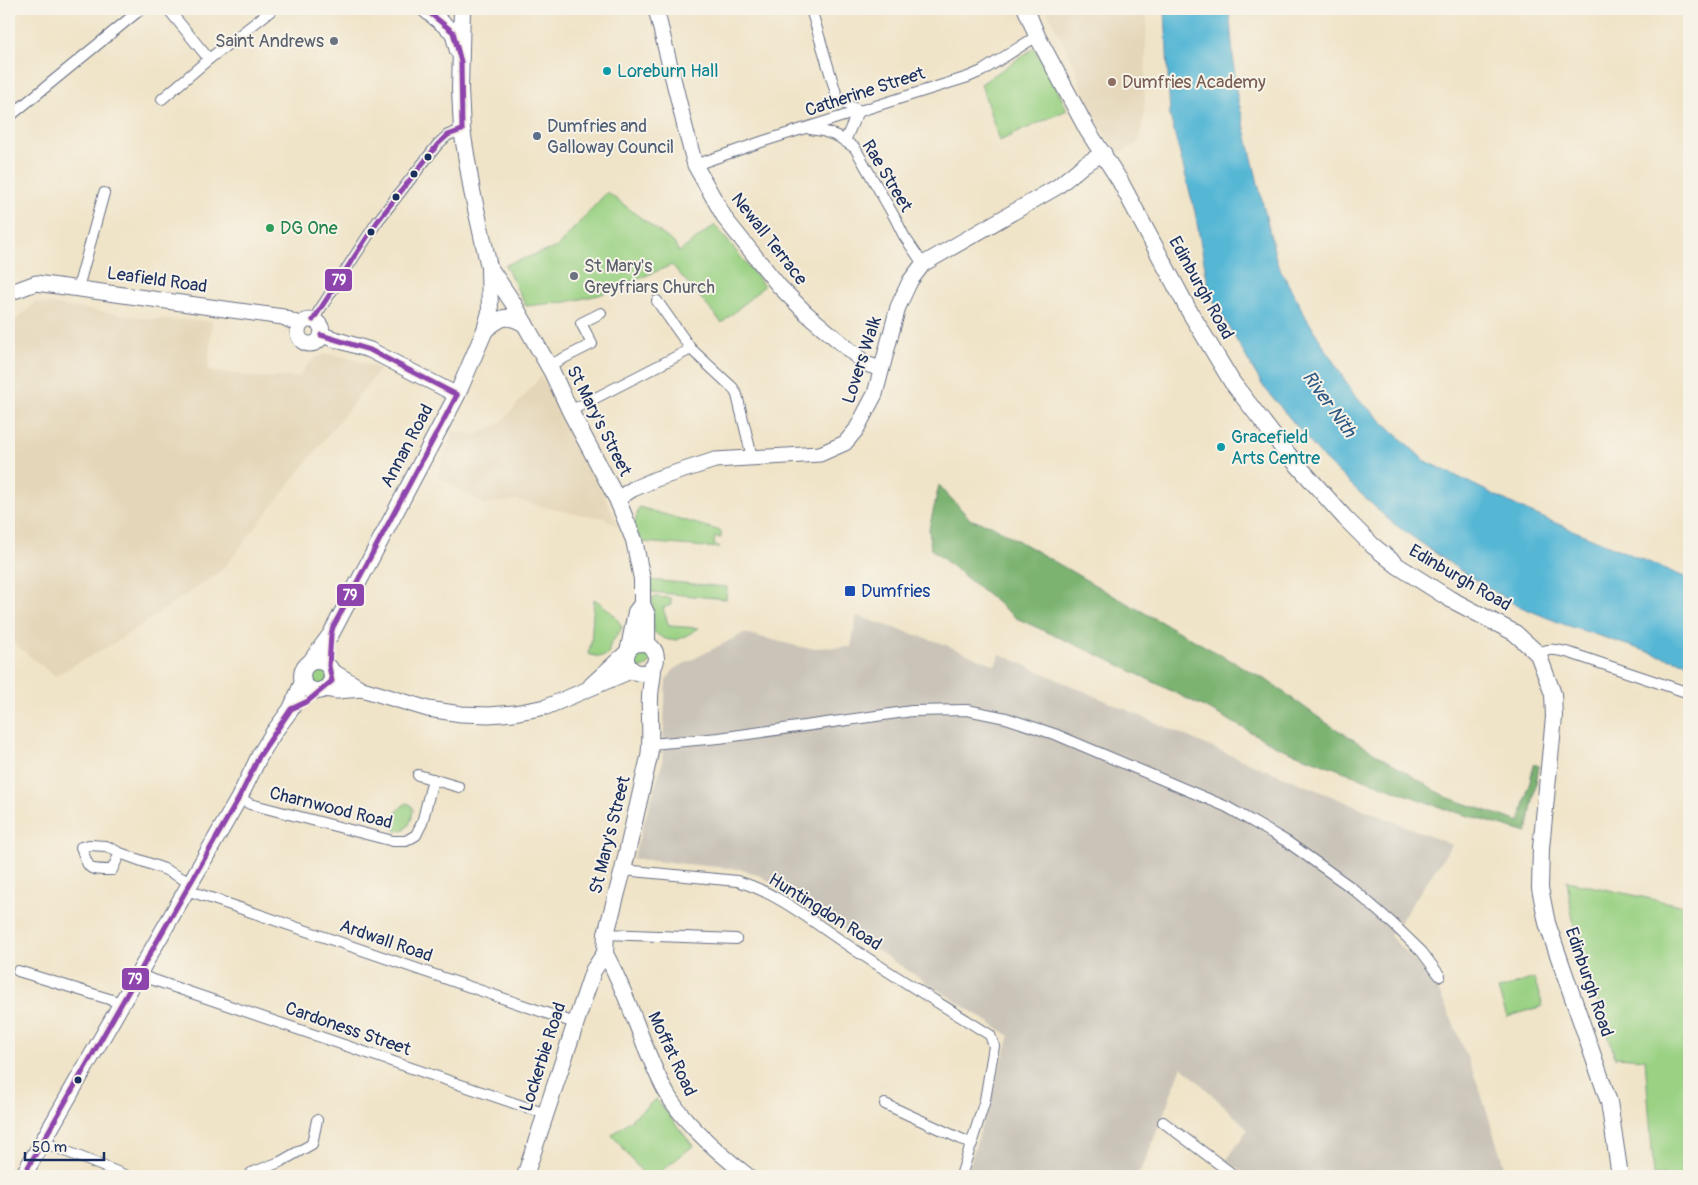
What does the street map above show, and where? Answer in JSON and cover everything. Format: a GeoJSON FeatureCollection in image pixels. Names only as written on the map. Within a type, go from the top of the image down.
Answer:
{"type":"FeatureCollection","features":[{"type":"Feature","properties":{"kind":"main road"},"geometry":{"type":"LineString","coordinates":[[425,9],[453,32],[461,62]]}},
{"type":"Feature","properties":{"kind":"main road"},"geometry":{"type":"LineString","coordinates":[[442,23],[449,23],[454,20],[461,9]]}},
{"type":"Feature","properties":{"kind":"main road"},"geometry":{"type":"LineString","coordinates":[[461,9],[462,130],[472,192],[489,267]]}},
{"type":"Feature","properties":{"kind":"main road","name":"Edinburgh Road"},"geometry":{"type":"LineString","coordinates":[[1026,9],[1038,36],[1092,137],[1104,153],[1188,310],[1232,382],[1292,459],[1365,538],[1398,566],[1450,599],[1515,632],[1538,654],[1553,694],[1554,717],[1539,866],[1540,888],[1547,923],[1609,1102],[1615,1132],[1620,1176]]}},
{"type":"Feature","properties":{"kind":"main road","name":"St Mary's Street"},"geometry":{"type":"LineString","coordinates":[[489,267],[525,324],[617,499],[634,540],[642,579],[642,604],[647,615],[647,644]]}},
{"type":"Feature","properties":{"kind":"main road","name":"Annan Road"},"geometry":{"type":"LineString","coordinates":[[311,661],[332,631],[457,395],[485,330],[490,312],[489,267]]}},
{"type":"Feature","properties":{"kind":"main road"},"geometry":{"type":"LineString","coordinates":[[485,330],[501,318],[516,319],[525,324]]}},
{"type":"Feature","properties":{"kind":"main road","name":"St Mary's Street"},"geometry":{"type":"LineString","coordinates":[[628,650],[636,612],[642,604]]}},
{"type":"Feature","properties":{"kind":"main road","name":"Annan Road"},"geometry":{"type":"LineString","coordinates":[[330,668],[332,631]]}},
{"type":"Feature","properties":{"kind":"main road"},"geometry":{"type":"LineString","coordinates":[[638,643],[647,644],[651,646],[656,655],[656,660],[641,670],[626,662],[628,650],[638,643]]}},
{"type":"Feature","properties":{"kind":"main road"},"geometry":{"type":"LineString","coordinates":[[23,1176],[240,798],[260,756],[274,732],[292,709],[303,682],[302,672],[311,661],[321,661],[330,668],[332,681],[308,701],[292,709]]}},
{"type":"Feature","properties":{"kind":"main road","name":"St Mary's Street"},"geometry":{"type":"LineString","coordinates":[[605,953],[606,934],[623,870],[651,744],[650,696],[654,679],[641,670]]}},
{"type":"Feature","properties":{"kind":"main road"},"geometry":{"type":"LineString","coordinates":[[303,682],[310,690],[323,690]]}},
{"type":"Feature","properties":{"kind":"main road","name":"Lockerbie Road"},"geometry":{"type":"LineString","coordinates":[[525,1176],[593,970],[605,953]]}},
{"type":"Feature","properties":{"kind":"street"},"geometry":{"type":"LineString","coordinates":[[9,116],[142,9]]}},
{"type":"Feature","properties":{"kind":"street"},"geometry":{"type":"LineString","coordinates":[[168,9],[209,59]]}},
{"type":"Feature","properties":{"kind":"street"},"geometry":{"type":"LineString","coordinates":[[162,99],[273,9]]}},
{"type":"Feature","properties":{"kind":"street","name":"Newall Terrace"},"geometry":{"type":"LineString","coordinates":[[656,9],[695,165],[726,220],[779,286],[807,314],[866,364],[881,369]]}},
{"type":"Feature","properties":{"kind":"street"},"geometry":{"type":"LineString","coordinates":[[811,9],[838,100],[860,111],[845,141]]}},
{"type":"Feature","properties":{"kind":"street","name":"Catherine Street"},"geometry":{"type":"LineString","coordinates":[[695,165],[982,71],[1038,36]]}},
{"type":"Feature","properties":{"kind":"street","name":"Rae Street"},"geometry":{"type":"LineString","coordinates":[[806,128],[823,131],[855,148],[904,236],[923,264]]}},
{"type":"Feature","properties":{"kind":"street"},"geometry":{"type":"LineString","coordinates":[[321,335],[314,343],[304,342],[298,336],[377,222],[438,144],[448,135],[462,130]]}},
{"type":"Feature","properties":{"kind":"street","name":"Lovers Walk"},"geometry":{"type":"LineString","coordinates":[[617,499],[633,489],[656,479],[715,460],[820,454],[845,443],[856,430],[875,394],[898,307],[910,281],[923,264],[1049,192],[1085,164],[1104,153]]}},
{"type":"Feature","properties":{"kind":"street"},"geometry":{"type":"LineString","coordinates":[[78,288],[104,193]]}},
{"type":"Feature","properties":{"kind":"street","name":"Leafield Road"},"geometry":{"type":"LineString","coordinates":[[9,292],[36,284],[78,288],[283,317],[306,322]]}},
{"type":"Feature","properties":{"kind":"street"},"geometry":{"type":"LineString","coordinates":[[657,301],[691,349],[717,371],[738,395],[752,457]]}},
{"type":"Feature","properties":{"kind":"street"},"geometry":{"type":"LineString","coordinates":[[548,366],[592,344],[581,323],[602,313]]}},
{"type":"Feature","properties":{"kind":"street"},"geometry":{"type":"LineString","coordinates":[[306,322],[319,324],[321,335]]}},
{"type":"Feature","properties":{"kind":"street"},"geometry":{"type":"LineString","coordinates":[[321,335],[370,350],[457,395]]}},
{"type":"Feature","properties":{"kind":"street"},"geometry":{"type":"LineString","coordinates":[[570,411],[691,349]]}},
{"type":"Feature","properties":{"kind":"street"},"geometry":{"type":"LineString","coordinates":[[584,691],[628,650]]}},
{"type":"Feature","properties":{"kind":"street"},"geometry":{"type":"LineString","coordinates":[[1538,654],[1544,650],[1570,653],[1689,693]]}},
{"type":"Feature","properties":{"kind":"street"},"geometry":{"type":"LineString","coordinates":[[330,668],[362,689],[428,709],[489,716],[514,714],[546,707],[641,670]]}},
{"type":"Feature","properties":{"kind":"street"},"geometry":{"type":"LineString","coordinates":[[323,690],[362,689]]}},
{"type":"Feature","properties":{"kind":"street"},"geometry":{"type":"LineString","coordinates":[[651,744],[719,738],[912,711],[967,710],[1006,718],[1057,735],[1227,807],[1286,841],[1352,888],[1392,923],[1422,952],[1440,976]]}},
{"type":"Feature","properties":{"kind":"street"},"geometry":{"type":"LineString","coordinates":[[418,775],[459,787]]}},
{"type":"Feature","properties":{"kind":"street","name":"Charnwood Road"},"geometry":{"type":"LineString","coordinates":[[240,798],[250,804],[393,842],[406,841],[416,835],[422,823],[433,779]]}},
{"type":"Feature","properties":{"kind":"street","name":"Ardwall Road"},"geometry":{"type":"LineString","coordinates":[[120,853],[164,869],[189,887],[575,1023]]}},
{"type":"Feature","properties":{"kind":"street","name":"Huntingdon Road"},"geometry":{"type":"LineString","coordinates":[[623,870],[737,881],[752,885],[772,895],[990,1035],[994,1046],[985,1100],[972,1144]]}},
{"type":"Feature","properties":{"kind":"street"},"geometry":{"type":"LineString","coordinates":[[606,934],[736,938]]}},
{"type":"Feature","properties":{"kind":"street","name":"Moffat Road"},"geometry":{"type":"LineString","coordinates":[[605,953],[626,995],[653,1065],[667,1093],[690,1124],[748,1176]]}},
{"type":"Feature","properties":{"kind":"street"},"geometry":{"type":"LineString","coordinates":[[18,971],[122,1002]]}},
{"type":"Feature","properties":{"kind":"street","name":"Cardoness Street"},"geometry":{"type":"LineString","coordinates":[[139,975],[546,1114]]}},
{"type":"Feature","properties":{"kind":"street"},"geometry":{"type":"LineString","coordinates":[[885,1104],[972,1144],[961,1176]]}},
{"type":"Feature","properties":{"kind":"street"},"geometry":{"type":"LineString","coordinates":[[251,1176],[251,1173],[280,1162],[312,1144],[317,1120]]}},
{"type":"Feature","properties":{"kind":"street"},"geometry":{"type":"LineString","coordinates":[[1163,1122],[1235,1176]]}},
{"type":"Feature","properties":{"kind":"street"},"geometry":{"type":"LineString","coordinates":[[43,1142],[127,1176]]}},
{"type":"Feature","properties":{"kind":"shaded area","name":"Dumfries Academy"},"geometry":{"type":"Polygon","coordinates":[[[1046,9],[1147,9],[1144,117],[1138,143],[1117,155],[1083,96],[1076,68],[1046,9]]]}},
{"type":"Feature","properties":{"kind":"shaded area"},"geometry":{"type":"Polygon","coordinates":[[[36,302],[151,319],[212,321],[208,371],[256,377],[299,377],[306,366],[315,358],[324,354],[345,357],[380,369],[222,570],[116,642],[54,676],[9,639],[9,326],[36,302]]]}},
{"type":"Feature","properties":{"kind":"shaded area"},"geometry":{"type":"Polygon","coordinates":[[[541,376],[601,488],[619,527],[604,518],[570,513],[517,500],[484,504],[437,476],[453,431],[477,435],[503,421],[541,376]]]}},
{"type":"Feature","properties":{"kind":"shaded area"},"geometry":{"type":"Polygon","coordinates":[[[857,616],[941,643],[995,665],[1000,654],[1220,751],[1452,845],[1390,936],[1434,981],[1480,1090],[1507,1176],[1249,1176],[1226,1161],[1248,1129],[1182,1066],[1145,1162],[1137,1176],[966,1176],[1010,1036],[763,877],[739,869],[633,859],[662,764],[666,681],[674,669],[744,633],[805,648],[851,647],[857,616]]]}},
{"type":"Feature","properties":{"kind":"green space"},"geometry":{"type":"Polygon","coordinates":[[[1034,48],[1052,78],[1067,110],[999,141],[981,84],[1034,48]]]}},
{"type":"Feature","properties":{"kind":"green space"},"geometry":{"type":"Polygon","coordinates":[[[607,192],[674,243],[679,252],[715,225],[764,286],[722,323],[672,265],[599,295],[566,302],[526,306],[505,265],[557,247],[607,192]]]}},
{"type":"Feature","properties":{"kind":"green space"},"geometry":{"type":"Polygon","coordinates":[[[939,485],[971,520],[991,525],[1114,596],[1268,681],[1325,722],[1446,797],[1520,822],[1534,764],[1539,766],[1527,833],[1445,809],[1278,747],[1214,712],[1107,659],[1016,618],[931,549],[929,529],[939,485]]]}},
{"type":"Feature","properties":{"kind":"green space"},"geometry":{"type":"Polygon","coordinates":[[[639,507],[721,531],[721,538],[715,537],[714,545],[719,546],[719,548],[642,542],[634,526],[639,507]]]}},
{"type":"Feature","properties":{"kind":"green space"},"geometry":{"type":"Polygon","coordinates":[[[649,580],[727,587],[726,599],[651,592],[649,580]]]}},
{"type":"Feature","properties":{"kind":"green space"},"geometry":{"type":"Polygon","coordinates":[[[652,597],[671,598],[671,605],[663,608],[669,626],[699,628],[676,640],[661,637],[654,632],[652,597]]]}},
{"type":"Feature","properties":{"kind":"green space"},"geometry":{"type":"Polygon","coordinates":[[[594,599],[614,615],[622,628],[610,645],[608,655],[599,657],[588,654],[591,643],[594,599]]]}},
{"type":"Feature","properties":{"kind":"green space"},"geometry":{"type":"Polygon","coordinates":[[[637,648],[645,648],[651,654],[651,662],[645,668],[637,668],[631,662],[631,654],[637,648]]]}},
{"type":"Feature","properties":{"kind":"green space"},"geometry":{"type":"Polygon","coordinates":[[[317,665],[325,668],[328,676],[325,684],[317,687],[309,684],[306,676],[309,668],[317,665]]]}},
{"type":"Feature","properties":{"kind":"green space"},"geometry":{"type":"Polygon","coordinates":[[[407,803],[413,809],[411,821],[404,829],[396,831],[393,820],[400,808],[407,803]]]}},
{"type":"Feature","properties":{"kind":"green space"},"geometry":{"type":"Polygon","coordinates":[[[1567,881],[1689,907],[1689,1176],[1654,1176],[1645,1059],[1615,1057],[1574,928],[1567,881]]]}},
{"type":"Feature","properties":{"kind":"green space"},"geometry":{"type":"Polygon","coordinates":[[[1534,978],[1543,1006],[1507,1017],[1498,990],[1534,978]]]}},
{"type":"Feature","properties":{"kind":"green space"},"geometry":{"type":"Polygon","coordinates":[[[656,1099],[693,1146],[655,1176],[645,1176],[612,1135],[656,1099]]]}},
{"type":"Feature","properties":{"kind":"water","name":"River Nith"},"geometry":{"type":"Polygon","coordinates":[[[1165,9],[1229,9],[1236,91],[1277,263],[1307,319],[1354,395],[1424,460],[1527,511],[1689,579],[1689,663],[1667,658],[1563,624],[1516,605],[1461,571],[1390,521],[1324,459],[1263,386],[1210,295],[1195,212],[1170,116],[1165,9]]]}},
{"type":"Feature","properties":{"kind":"transit line","name":"79"},"geometry":{"type":"LineString","coordinates":[[425,9],[453,32],[461,62],[462,130]]}},
{"type":"Feature","properties":{"kind":"transit line","name":"79"},"geometry":{"type":"LineString","coordinates":[[313,320],[377,222],[438,144],[448,135],[462,130]]}},
{"type":"Feature","properties":{"kind":"transit line","name":"79"},"geometry":{"type":"LineString","coordinates":[[321,335],[370,350],[457,395]]}},
{"type":"Feature","properties":{"kind":"transit line","name":"79"},"geometry":{"type":"LineString","coordinates":[[23,1176],[239,798],[260,755],[291,709],[308,701],[332,681],[329,666],[333,627],[457,395]]}},
{"type":"Feature","properties":{"kind":"place","name":"Saint Andrews"},"geometry":{"type":"Point","coordinates":[334,41]}},
{"type":"Feature","properties":{"kind":"place","name":"Loreburn Hall"},"geometry":{"type":"Point","coordinates":[607,71]}},
{"type":"Feature","properties":{"kind":"place","name":"Dumfries Academy"},"geometry":{"type":"Point","coordinates":[1112,82]}},
{"type":"Feature","properties":{"kind":"place","name":"Dumfries and Galloway Council"},"geometry":{"type":"Point","coordinates":[537,136]}},
{"type":"Feature","properties":{"kind":"place","name":"DG One"},"geometry":{"type":"Point","coordinates":[270,228]}},
{"type":"Feature","properties":{"kind":"place","name":"St Mary's Greyfriars Church"},"geometry":{"type":"Point","coordinates":[574,276]}},
{"type":"Feature","properties":{"kind":"place","name":"Gracefield Arts Centre"},"geometry":{"type":"Point","coordinates":[1221,447]}},
{"type":"Feature","properties":{"kind":"place","name":"Dumfries"},"geometry":{"type":"Point","coordinates":[850,591]}}]}
